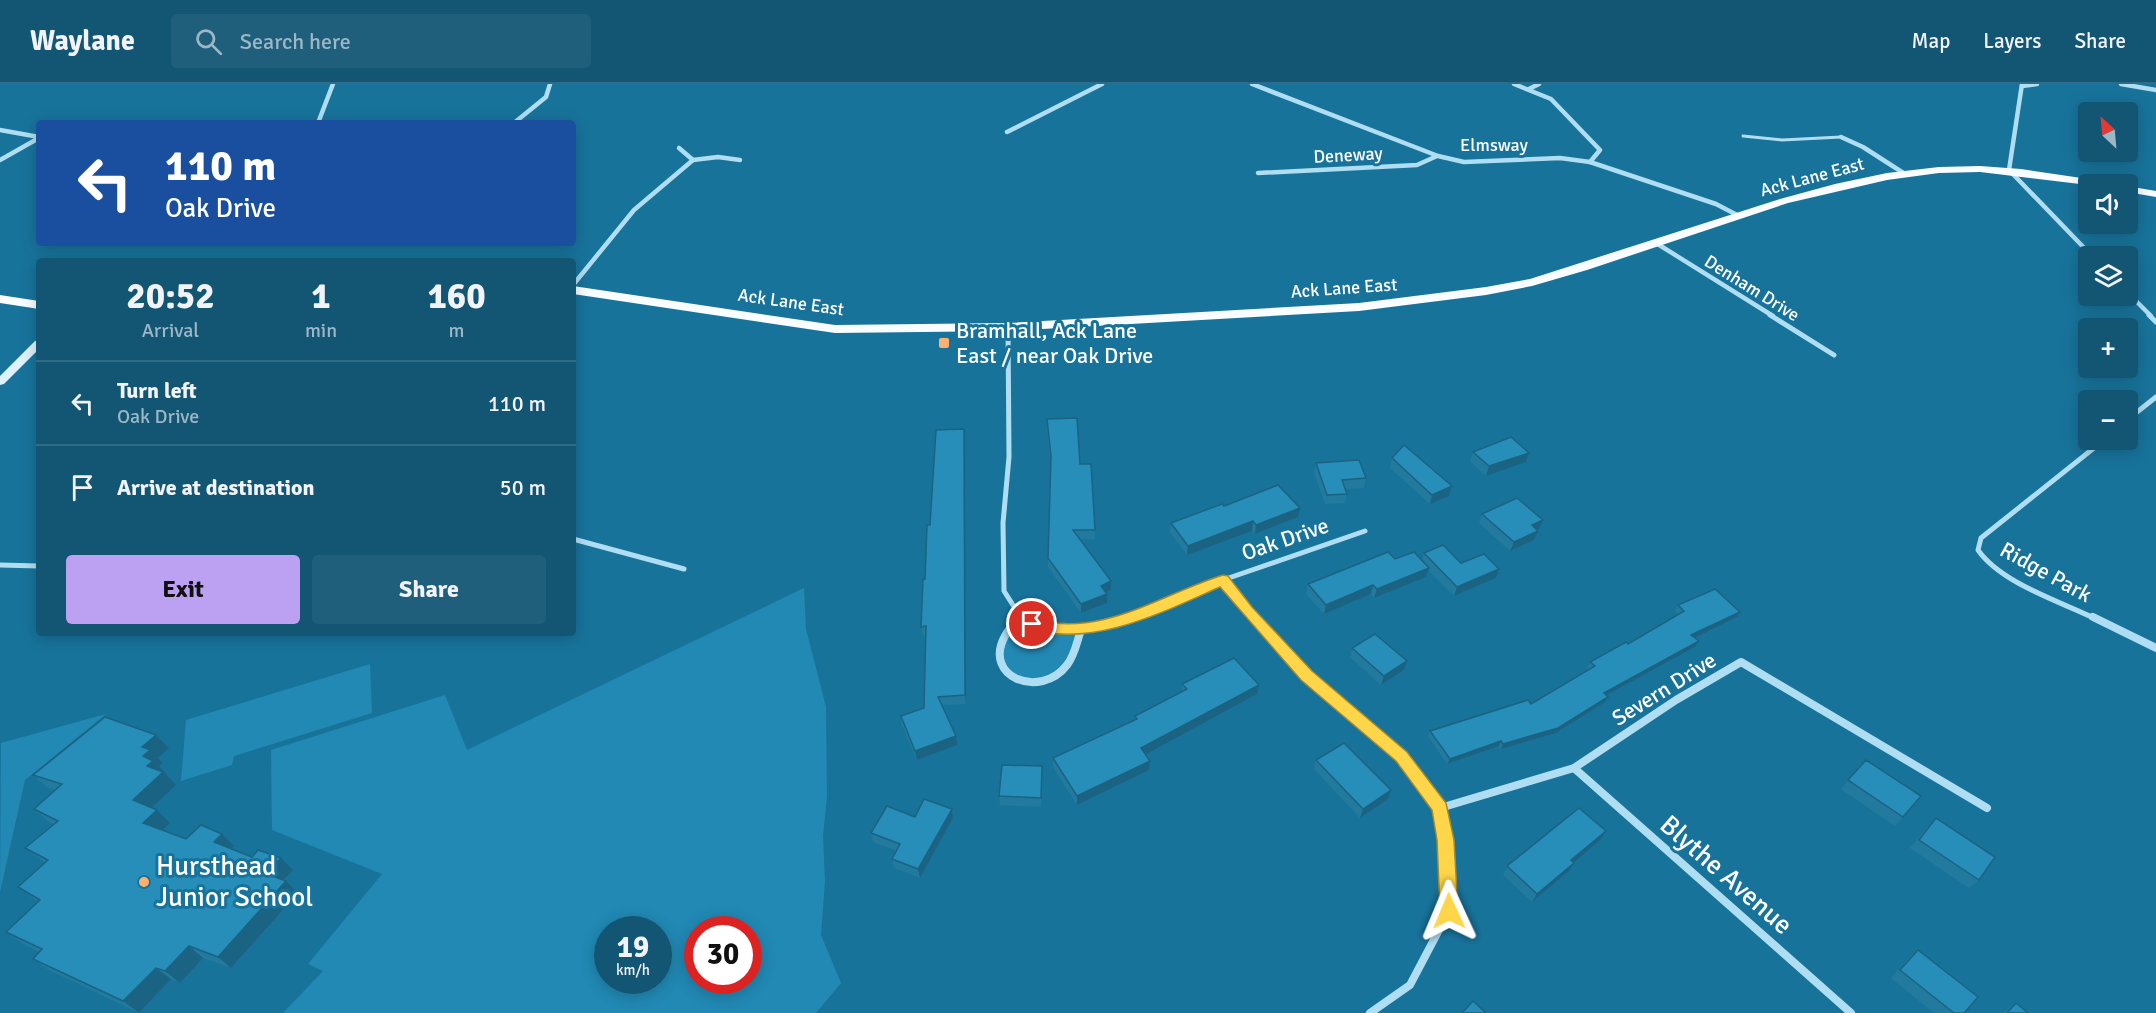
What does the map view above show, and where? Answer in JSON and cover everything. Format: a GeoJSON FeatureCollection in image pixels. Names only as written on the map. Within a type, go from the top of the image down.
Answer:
{"type":"FeatureCollection","features":[{"type":"Feature","properties":{"kind":"main road","name":"Ack Lane East"},"geometry":{"type":"LineString","coordinates":[[576,290],[835,329],[1008,327],[1359,306],[1441,298],[1540,280],[1739,216],[1842,186],[1905,174],[1940,170],[2009,170],[2078,180]]}},
{"type":"Feature","properties":{"kind":"main road"},"geometry":{"type":"LineString","coordinates":[[2138,191],[2156,194]]}},
{"type":"Feature","properties":{"kind":"main road"},"geometry":{"type":"LineString","coordinates":[[0,299],[36,305]]}},
{"type":"Feature","properties":{"kind":"street"},"geometry":{"type":"LineString","coordinates":[[319,120],[333,84]]}},
{"type":"Feature","properties":{"kind":"street"},"geometry":{"type":"LineString","coordinates":[[518,120],[546,97],[550,84]]}},
{"type":"Feature","properties":{"kind":"street"},"geometry":{"type":"LineString","coordinates":[[1007,132],[1102,84]]}},
{"type":"Feature","properties":{"kind":"street","name":"Elmsway"},"geometry":{"type":"LineString","coordinates":[[1252,84],[1438,156],[1464,162],[1560,158],[1590,162],[1716,204],[1739,216]]}},
{"type":"Feature","properties":{"kind":"street"},"geometry":{"type":"LineString","coordinates":[[1514,84],[1551,99],[1600,150],[1590,162]]}},
{"type":"Feature","properties":{"kind":"street"},"geometry":{"type":"LineString","coordinates":[[1529,89],[1539,84]]}},
{"type":"Feature","properties":{"kind":"street"},"geometry":{"type":"LineString","coordinates":[[2037,84],[2022,85],[2009,170],[2082,246]]}},
{"type":"Feature","properties":{"kind":"street"},"geometry":{"type":"LineString","coordinates":[[2121,84],[2156,90]]}},
{"type":"Feature","properties":{"kind":"street"},"geometry":{"type":"LineString","coordinates":[[0,130],[36,136]]}},
{"type":"Feature","properties":{"kind":"street"},"geometry":{"type":"LineString","coordinates":[[1841,137],[1863,147],[1905,174]]}},
{"type":"Feature","properties":{"kind":"street"},"geometry":{"type":"LineString","coordinates":[[0,160],[36,139]]}},
{"type":"Feature","properties":{"kind":"street"},"geometry":{"type":"LineString","coordinates":[[679,148],[693,160]]}},
{"type":"Feature","properties":{"kind":"street","name":"Deneway"},"geometry":{"type":"LineString","coordinates":[[1258,173],[1417,165],[1438,156]]}},
{"type":"Feature","properties":{"kind":"street"},"geometry":{"type":"LineString","coordinates":[[576,281],[634,210],[693,160],[718,157],[740,160]]}},
{"type":"Feature","properties":{"kind":"street","name":"Denham Drive"},"geometry":{"type":"LineString","coordinates":[[1656,243],[1834,356]]}},
{"type":"Feature","properties":{"kind":"street"},"geometry":{"type":"LineString","coordinates":[[2138,303],[2156,322]]}},
{"type":"Feature","properties":{"kind":"street"},"geometry":{"type":"LineString","coordinates":[[1008,327],[1009,457],[1004,523],[1004,591],[1020,618],[1002,638],[1000,663],[1014,681],[1029,684],[1056,675],[1067,665],[1081,630]]}},
{"type":"Feature","properties":{"kind":"street"},"geometry":{"type":"LineString","coordinates":[[0,382],[36,346]]}},
{"type":"Feature","properties":{"kind":"street"},"geometry":{"type":"LineString","coordinates":[[2138,411],[2156,397]]}},
{"type":"Feature","properties":{"kind":"street","name":"Ridge Park"},"geometry":{"type":"LineString","coordinates":[[2091,450],[1981,538],[1978,550],[1988,564],[2009,577],[2156,648]]}},
{"type":"Feature","properties":{"kind":"street","name":"Oak Drive"},"geometry":{"type":"LineString","coordinates":[[1020,618],[1050,630],[1081,630],[1155,610],[1223,580],[1365,531]]}},
{"type":"Feature","properties":{"kind":"street"},"geometry":{"type":"LineString","coordinates":[[576,540],[684,569]]}},
{"type":"Feature","properties":{"kind":"street"},"geometry":{"type":"LineString","coordinates":[[0,566],[36,566]]}},
{"type":"Feature","properties":{"kind":"street"},"geometry":{"type":"LineString","coordinates":[[1223,580],[1246,610],[1306,676],[1402,757],[1440,808],[1446,840],[1449,911],[1410,985],[1370,1013]]}},
{"type":"Feature","properties":{"kind":"street","name":"Severn Drive"},"geometry":{"type":"LineString","coordinates":[[1440,808],[1574,768],[1676,700],[1741,662],[1987,808]]}},
{"type":"Feature","properties":{"kind":"street","name":"Blythe Avenue"},"geometry":{"type":"LineString","coordinates":[[1574,768],[1851,1013]]}},
{"type":"Feature","properties":{"kind":"lane"},"geometry":{"type":"LineString","coordinates":[[1743,136],[1782,140],[1841,137]]}},
{"type":"Feature","properties":{"kind":"shaded area"},"geometry":{"type":"Polygon","coordinates":[[[804,588],[806,629],[826,707],[827,796],[823,836],[825,881],[821,935],[841,983],[816,1013],[283,1013],[323,971],[308,964],[382,874],[272,830],[271,750],[445,695],[467,750],[804,588]]]}},
{"type":"Feature","properties":{"kind":"shaded area"},"geometry":{"type":"Polygon","coordinates":[[[1020,618],[1081,630],[1064,666],[1059,671],[1029,684],[1000,663],[1002,638],[1020,618]]]}},
{"type":"Feature","properties":{"kind":"shaded area"},"geometry":{"type":"Polygon","coordinates":[[[370,664],[372,713],[234,756],[232,765],[181,781],[186,720],[370,664]]]}},
{"type":"Feature","properties":{"kind":"shaded area"},"geometry":{"type":"Polygon","coordinates":[[[106,714],[25,780],[0,892],[1,743],[106,714]]]}},
{"type":"Feature","properties":{"kind":"building"},"geometry":{"type":"Polygon","coordinates":[[[1077,418],[1080,464],[1091,464],[1095,530],[1073,530],[1111,581],[1101,586],[1107,594],[1081,604],[1048,558],[1051,456],[1047,419],[1077,418]]]}},
{"type":"Feature","properties":{"kind":"building"},"geometry":{"type":"Polygon","coordinates":[[[964,429],[965,695],[938,697],[956,736],[915,751],[901,716],[924,708],[926,626],[921,627],[923,579],[925,579],[927,525],[930,525],[936,430],[964,429]]]}},
{"type":"Feature","properties":{"kind":"building"},"geometry":{"type":"Polygon","coordinates":[[[1511,437],[1529,453],[1489,466],[1473,452],[1511,437]]]}},
{"type":"Feature","properties":{"kind":"building"},"geometry":{"type":"Polygon","coordinates":[[[1404,445],[1452,486],[1432,495],[1392,458],[1404,445]]]}},
{"type":"Feature","properties":{"kind":"building"},"geometry":{"type":"Polygon","coordinates":[[[1359,460],[1366,478],[1342,480],[1347,494],[1327,495],[1316,463],[1359,460]]]}},
{"type":"Feature","properties":{"kind":"building"},"geometry":{"type":"Polygon","coordinates":[[[1278,485],[1300,508],[1256,525],[1253,521],[1188,546],[1171,523],[1222,504],[1224,506],[1278,485]]]}},
{"type":"Feature","properties":{"kind":"building"},"geometry":{"type":"Polygon","coordinates":[[[1517,498],[1543,520],[1532,525],[1538,531],[1514,542],[1482,514],[1517,498]]]}},
{"type":"Feature","properties":{"kind":"building"},"geometry":{"type":"Polygon","coordinates":[[[1443,545],[1461,563],[1484,554],[1499,569],[1457,587],[1424,553],[1443,545]]]}},
{"type":"Feature","properties":{"kind":"building"},"geometry":{"type":"Polygon","coordinates":[[[1388,552],[1395,559],[1414,552],[1429,568],[1377,589],[1373,585],[1326,605],[1308,584],[1388,552]]]}},
{"type":"Feature","properties":{"kind":"building"},"geometry":{"type":"Polygon","coordinates":[[[1715,589],[1740,612],[1691,635],[1699,641],[1604,693],[1608,697],[1558,728],[1503,744],[1501,741],[1450,759],[1430,731],[1528,700],[1531,704],[1595,666],[1590,662],[1626,642],[1628,644],[1684,611],[1678,605],[1715,589]]]}},
{"type":"Feature","properties":{"kind":"building"},"geometry":{"type":"Polygon","coordinates":[[[1375,634],[1407,661],[1384,676],[1352,648],[1375,634]]]}},
{"type":"Feature","properties":{"kind":"building"},"geometry":{"type":"Polygon","coordinates":[[[1234,658],[1259,685],[1141,748],[1150,761],[1077,796],[1053,758],[1137,719],[1135,716],[1187,689],[1182,684],[1234,658]]]}},
{"type":"Feature","properties":{"kind":"building"},"geometry":{"type":"Polygon","coordinates":[[[105,717],[156,735],[142,747],[150,750],[143,756],[153,761],[147,766],[163,772],[133,800],[157,810],[143,823],[186,839],[201,825],[222,834],[214,842],[252,857],[258,850],[281,858],[266,874],[286,881],[218,957],[189,946],[165,971],[156,968],[123,1001],[33,959],[42,949],[6,932],[40,900],[18,887],[48,860],[25,848],[58,821],[34,809],[62,784],[33,775],[105,717]]]}},
{"type":"Feature","properties":{"kind":"building"},"geometry":{"type":"Polygon","coordinates":[[[1344,743],[1391,790],[1363,809],[1316,760],[1344,743]]]}},
{"type":"Feature","properties":{"kind":"building"},"geometry":{"type":"Polygon","coordinates":[[[1866,760],[1921,796],[1903,817],[1848,780],[1866,760]]]}},
{"type":"Feature","properties":{"kind":"building"},"geometry":{"type":"Polygon","coordinates":[[[1002,765],[1042,766],[1041,798],[999,796],[1002,765]]]}},
{"type":"Feature","properties":{"kind":"building"},"geometry":{"type":"Polygon","coordinates":[[[924,799],[952,809],[918,869],[892,859],[900,844],[871,833],[887,806],[915,817],[924,799]]]}},
{"type":"Feature","properties":{"kind":"building"},"geometry":{"type":"Polygon","coordinates":[[[1579,808],[1606,831],[1571,860],[1574,863],[1537,894],[1507,866],[1579,808]]]}},
{"type":"Feature","properties":{"kind":"building"},"geometry":{"type":"Polygon","coordinates":[[[1936,818],[1995,857],[1979,880],[1919,840],[1936,818]]]}},
{"type":"Feature","properties":{"kind":"building"},"geometry":{"type":"Polygon","coordinates":[[[1918,950],[1978,997],[1964,1013],[1954,1013],[1900,970],[1918,950]]]}},
{"type":"Feature","properties":{"kind":"building"},"geometry":{"type":"Polygon","coordinates":[[[1473,1001],[1486,1013],[1462,1013],[1473,1001]]]}},
{"type":"Feature","properties":{"kind":"building"},"geometry":{"type":"Polygon","coordinates":[[[2016,1003],[2028,1013],[2007,1013],[2016,1003]]]}},
{"type":"Feature","properties":{"kind":"place","name":"Bramhall, Ack Lane East / near Oak Drive"},"geometry":{"type":"Point","coordinates":[944,343]}},
{"type":"Feature","properties":{"kind":"place","name":"Hursthead Junior School"},"geometry":{"type":"Point","coordinates":[144,882]}},
{"type":"Feature","properties":{"kind":"route"},"geometry":{"type":"LineString","coordinates":[[1032,624],[1050,630],[1068,632],[1081,630],[1155,610],[1223,580],[1246,610],[1306,676],[1358,717],[1402,757],[1440,808],[1446,840],[1449,911]]}}]}
